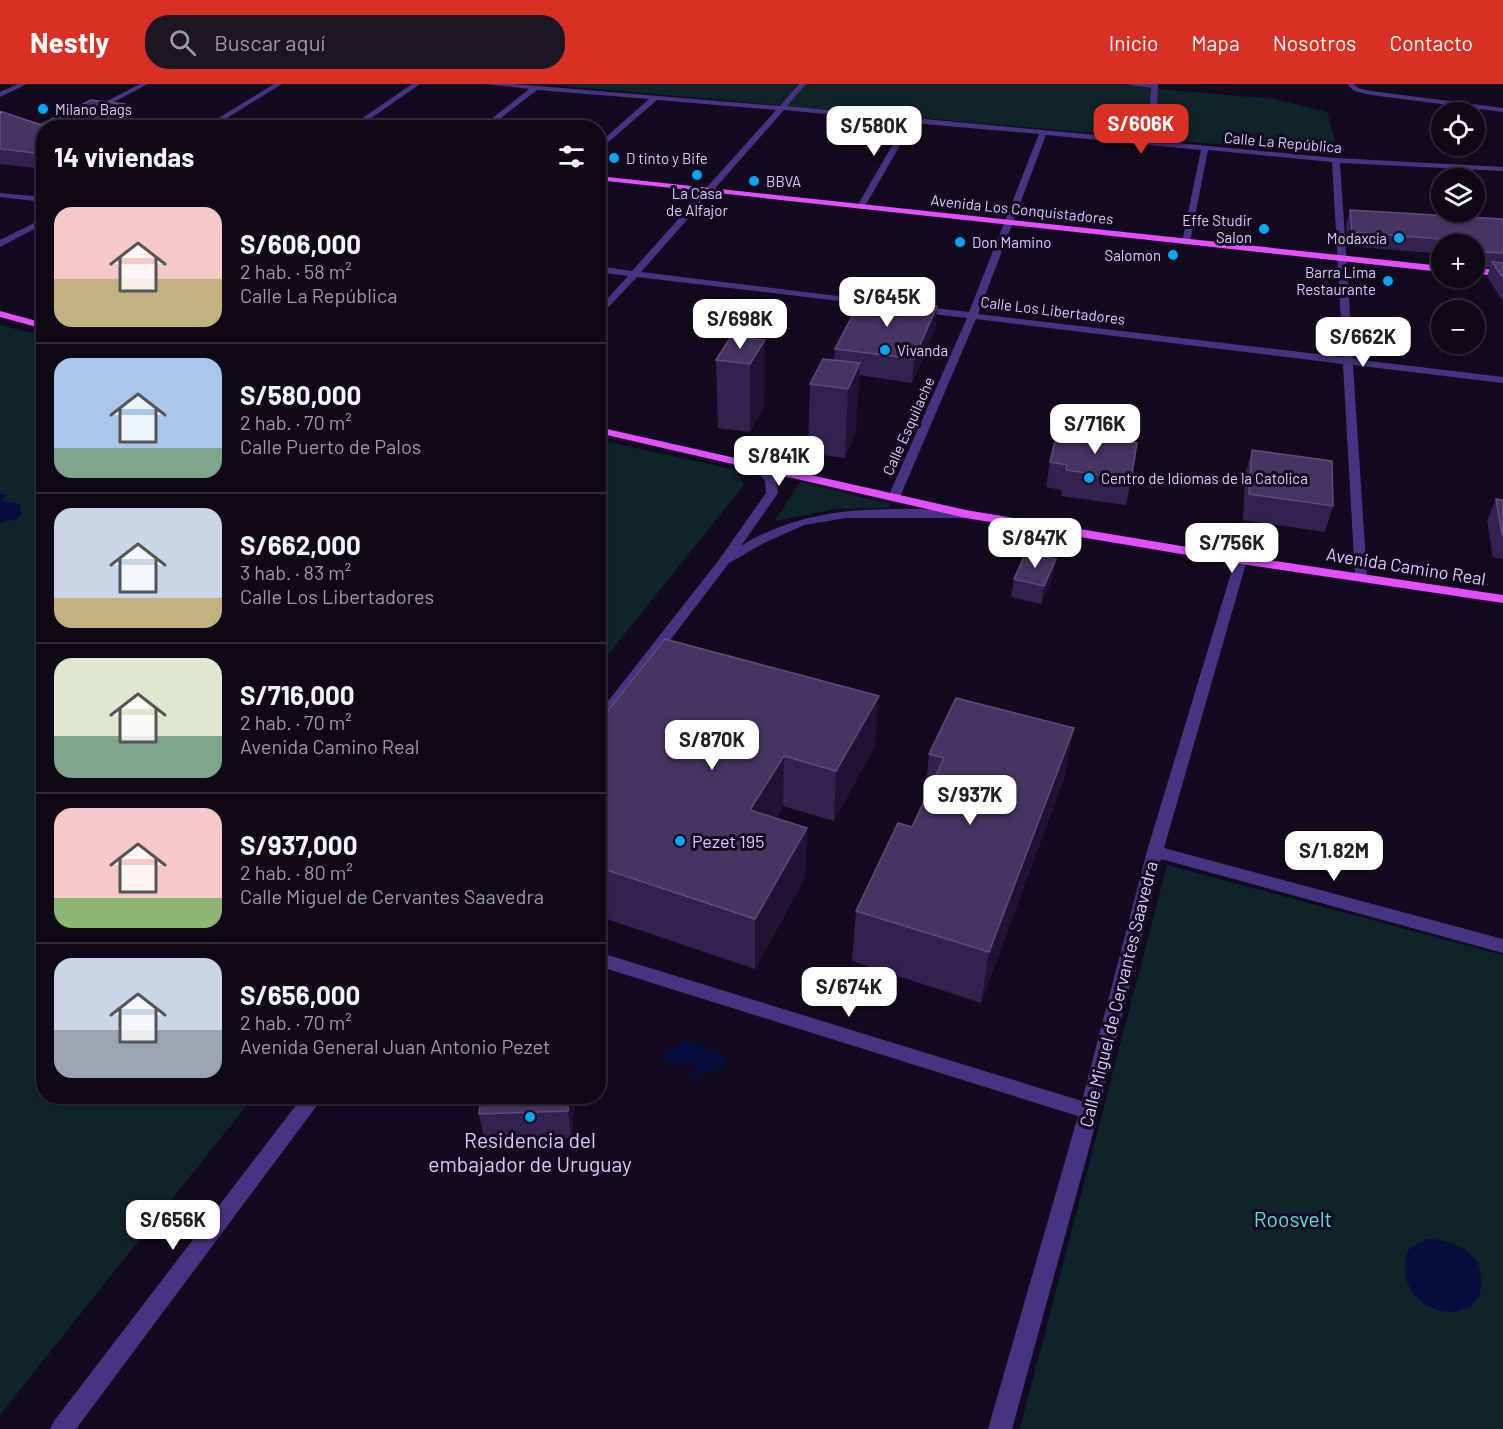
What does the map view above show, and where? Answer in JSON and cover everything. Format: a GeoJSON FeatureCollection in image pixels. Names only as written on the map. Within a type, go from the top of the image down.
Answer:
{"type":"FeatureCollection","features":[{"type":"Feature","properties":{"kind":"main road"},"geometry":{"type":"LineString","coordinates":[[0,113],[36,125]]}},
{"type":"Feature","properties":{"kind":"main road","name":"Avenida Los Conquistadores"},"geometry":{"type":"LineString","coordinates":[[606,179],[1431,268]]}},
{"type":"Feature","properties":{"kind":"main road"},"geometry":{"type":"LineString","coordinates":[[1485,272],[1503,273]]}},
{"type":"Feature","properties":{"kind":"main road"},"geometry":{"type":"LineString","coordinates":[[0,314],[36,324]]}},
{"type":"Feature","properties":{"kind":"main road","name":"Avenida Camino Real"},"geometry":{"type":"LineString","coordinates":[[606,432],[966,514],[1241,560],[1503,599]]}},
{"type":"Feature","properties":{"kind":"street"},"geometry":{"type":"LineString","coordinates":[[0,95],[24,84]]}},
{"type":"Feature","properties":{"kind":"street"},"geometry":{"type":"LineString","coordinates":[[74,120],[144,84]]}},
{"type":"Feature","properties":{"kind":"street"},"geometry":{"type":"LineString","coordinates":[[218,120],[279,84]]}},
{"type":"Feature","properties":{"kind":"street"},"geometry":{"type":"LineString","coordinates":[[363,120],[417,84]]}},
{"type":"Feature","properties":{"kind":"street","name":"Calle La República"},"geometry":{"type":"LineString","coordinates":[[488,84],[782,108],[1336,160],[1503,169]]}},
{"type":"Feature","properties":{"kind":"street"},"geometry":{"type":"LineString","coordinates":[[606,306],[803,84]]}},
{"type":"Feature","properties":{"kind":"street"},"geometry":{"type":"LineString","coordinates":[[1127,84],[1155,85],[1152,143]]}},
{"type":"Feature","properties":{"kind":"street"},"geometry":{"type":"LineString","coordinates":[[1350,84],[1356,90],[1371,93],[1503,110]]}},
{"type":"Feature","properties":{"kind":"street"},"geometry":{"type":"LineString","coordinates":[[493,120],[535,88]]}},
{"type":"Feature","properties":{"kind":"street"},"geometry":{"type":"LineString","coordinates":[[606,142],[655,98]]}},
{"type":"Feature","properties":{"kind":"street"},"geometry":{"type":"LineString","coordinates":[[861,206],[910,121]]}},
{"type":"Feature","properties":{"kind":"street","name":"Calle Esquilache"},"geometry":{"type":"LineString","coordinates":[[894,497],[973,315],[1011,222],[1043,133]]}},
{"type":"Feature","properties":{"kind":"street"},"geometry":{"type":"LineString","coordinates":[[1186,242],[1205,148]]}},
{"type":"Feature","properties":{"kind":"street"},"geometry":{"type":"LineString","coordinates":[[1336,160],[1361,578]]}},
{"type":"Feature","properties":{"kind":"street"},"geometry":{"type":"LineString","coordinates":[[0,195],[36,199]]}},
{"type":"Feature","properties":{"kind":"street"},"geometry":{"type":"LineString","coordinates":[[0,244],[36,224]]}},
{"type":"Feature","properties":{"kind":"street"},"geometry":{"type":"LineString","coordinates":[[606,270],[892,305]]}},
{"type":"Feature","properties":{"kind":"street","name":"Calle Los Libertadores"},"geometry":{"type":"LineString","coordinates":[[903,307],[1503,380]]}},
{"type":"Feature","properties":{"kind":"street"},"geometry":{"type":"LineString","coordinates":[[606,714],[722,564],[772,493],[771,481],[761,468]]}},
{"type":"Feature","properties":{"kind":"street"},"geometry":{"type":"LineString","coordinates":[[722,564],[778,531],[812,520],[852,515],[966,514]]}},
{"type":"Feature","properties":{"kind":"street","name":"Calle Miguel de Cervantes Saavedra"},"geometry":{"type":"LineString","coordinates":[[1000,1429],[1089,1111],[1155,851],[1241,560]]}},
{"type":"Feature","properties":{"kind":"street"},"geometry":{"type":"LineString","coordinates":[[1155,851],[1503,946]]}},
{"type":"Feature","properties":{"kind":"street"},"geometry":{"type":"LineString","coordinates":[[606,961],[1089,1111]]}},
{"type":"Feature","properties":{"kind":"street"},"geometry":{"type":"LineString","coordinates":[[63,1429],[309,1104]]}},
{"type":"Feature","properties":{"kind":"green space"},"geometry":{"type":"Polygon","coordinates":[[[542,84],[1144,84],[1145,88],[1274,99],[1327,112],[1339,155],[542,84]]]}},
{"type":"Feature","properties":{"kind":"green space"},"geometry":{"type":"Polygon","coordinates":[[[0,325],[36,334],[36,1104],[247,1104],[0,1415],[0,325]]]}},
{"type":"Feature","properties":{"kind":"green space"},"geometry":{"type":"Polygon","coordinates":[[[606,442],[736,470],[744,485],[606,657],[606,442]]]}},
{"type":"Feature","properties":{"kind":"green space"},"geometry":{"type":"Polygon","coordinates":[[[800,482],[890,504],[888,508],[836,509],[775,521],[800,482]]]}},
{"type":"Feature","properties":{"kind":"green space","name":"Roosvelt"},"geometry":{"type":"Polygon","coordinates":[[[1167,865],[1503,955],[1503,1429],[1020,1429],[1167,865]]]}},
{"type":"Feature","properties":{"kind":"shaded area"},"geometry":{"type":"Polygon","coordinates":[[[0,494],[7,495],[1,501],[20,504],[21,515],[16,519],[0,523],[0,494]]]}},
{"type":"Feature","properties":{"kind":"shaded area"},"geometry":{"type":"Polygon","coordinates":[[[684,1040],[725,1057],[722,1066],[692,1080],[696,1066],[658,1060],[684,1040]]]}},
{"type":"Feature","properties":{"kind":"shaded area"},"geometry":{"type":"Polygon","coordinates":[[[1426,1239],[1441,1240],[1462,1248],[1478,1263],[1481,1287],[1474,1302],[1461,1310],[1444,1311],[1427,1305],[1413,1293],[1405,1274],[1408,1250],[1426,1239]]]}},
{"type":"Feature","properties":{"kind":"building"},"geometry":{"type":"Polygon","coordinates":[[[91,100],[125,104],[127,120],[50,120],[91,100]]]}},
{"type":"Feature","properties":{"kind":"building"},"geometry":{"type":"Polygon","coordinates":[[[3,112],[36,124],[36,153],[0,149],[0,114],[3,112]]]}},
{"type":"Feature","properties":{"kind":"building"},"geometry":{"type":"Polygon","coordinates":[[[1350,210],[1431,215],[1431,222],[1485,222],[1485,218],[1503,219],[1503,253],[1485,252],[1485,234],[1431,234],[1431,238],[1352,232],[1350,210]]]}},
{"type":"Feature","properties":{"kind":"building"},"geometry":{"type":"Polygon","coordinates":[[[1492,262],[1503,263],[1503,278],[1492,262]]]}},
{"type":"Feature","properties":{"kind":"building"},"geometry":{"type":"Polygon","coordinates":[[[862,297],[937,306],[914,359],[835,349],[862,297]]]}},
{"type":"Feature","properties":{"kind":"building"},"geometry":{"type":"Polygon","coordinates":[[[731,336],[765,340],[750,364],[716,360],[731,336]]]}},
{"type":"Feature","properties":{"kind":"building"},"geometry":{"type":"Polygon","coordinates":[[[823,359],[860,363],[848,389],[810,384],[823,359]]]}},
{"type":"Feature","properties":{"kind":"building"},"geometry":{"type":"Polygon","coordinates":[[[1057,432],[1137,443],[1131,480],[1066,470],[1067,465],[1050,462],[1057,432]]]}},
{"type":"Feature","properties":{"kind":"building"},"geometry":{"type":"Polygon","coordinates":[[[1252,450],[1332,461],[1333,506],[1249,494],[1252,450]]]}},
{"type":"Feature","properties":{"kind":"building"},"geometry":{"type":"Polygon","coordinates":[[[1496,499],[1503,500],[1503,535],[1502,535],[1496,499]]]}},
{"type":"Feature","properties":{"kind":"building"},"geometry":{"type":"Polygon","coordinates":[[[1026,552],[1056,559],[1044,586],[1014,579],[1026,552]]]}},
{"type":"Feature","properties":{"kind":"building","name":"Pezet 195"},"geometry":{"type":"Polygon","coordinates":[[[665,639],[879,696],[836,771],[784,756],[750,810],[807,828],[755,919],[606,870],[606,713],[665,639]]]}},
{"type":"Feature","properties":{"kind":"building"},"geometry":{"type":"Polygon","coordinates":[[[956,698],[1074,728],[989,952],[856,911],[898,823],[912,827],[944,758],[929,754],[956,698]]]}},
{"type":"Feature","properties":{"kind":"building"},"geometry":{"type":"Polygon","coordinates":[[[480,1104],[568,1104],[568,1111],[479,1114],[480,1104]]]}},
{"type":"Feature","properties":{"kind":"place","name":"Milano Bags"},"geometry":{"type":"Point","coordinates":[43,109]}},
{"type":"Feature","properties":{"kind":"place","name":"D tinto y Bife"},"geometry":{"type":"Point","coordinates":[614,158]}},
{"type":"Feature","properties":{"kind":"place","name":"La Casa de Alfajor"},"geometry":{"type":"Point","coordinates":[697,175]}},
{"type":"Feature","properties":{"kind":"place","name":"BBVA"},"geometry":{"type":"Point","coordinates":[754,181]}},
{"type":"Feature","properties":{"kind":"place","name":"Effe Studir Salon"},"geometry":{"type":"Point","coordinates":[1264,229]}},
{"type":"Feature","properties":{"kind":"place","name":"Modaxcía"},"geometry":{"type":"Point","coordinates":[1399,238]}},
{"type":"Feature","properties":{"kind":"place","name":"Don Mamino"},"geometry":{"type":"Point","coordinates":[960,242]}},
{"type":"Feature","properties":{"kind":"place","name":"Salomon"},"geometry":{"type":"Point","coordinates":[1173,255]}},
{"type":"Feature","properties":{"kind":"place","name":"Barra Lima Restaurante"},"geometry":{"type":"Point","coordinates":[1388,281]}},
{"type":"Feature","properties":{"kind":"place","name":"Vivanda"},"geometry":{"type":"Point","coordinates":[885,350]}},
{"type":"Feature","properties":{"kind":"place","name":"Centro de Idiomas de la Catolica"},"geometry":{"type":"Point","coordinates":[1089,478]}},
{"type":"Feature","properties":{"kind":"place","name":"Pezet 195"},"geometry":{"type":"Point","coordinates":[680,841]}},
{"type":"Feature","properties":{"kind":"place","name":"Residencia del embajador de Uruguay"},"geometry":{"type":"Point","coordinates":[530,1117]}}]}
